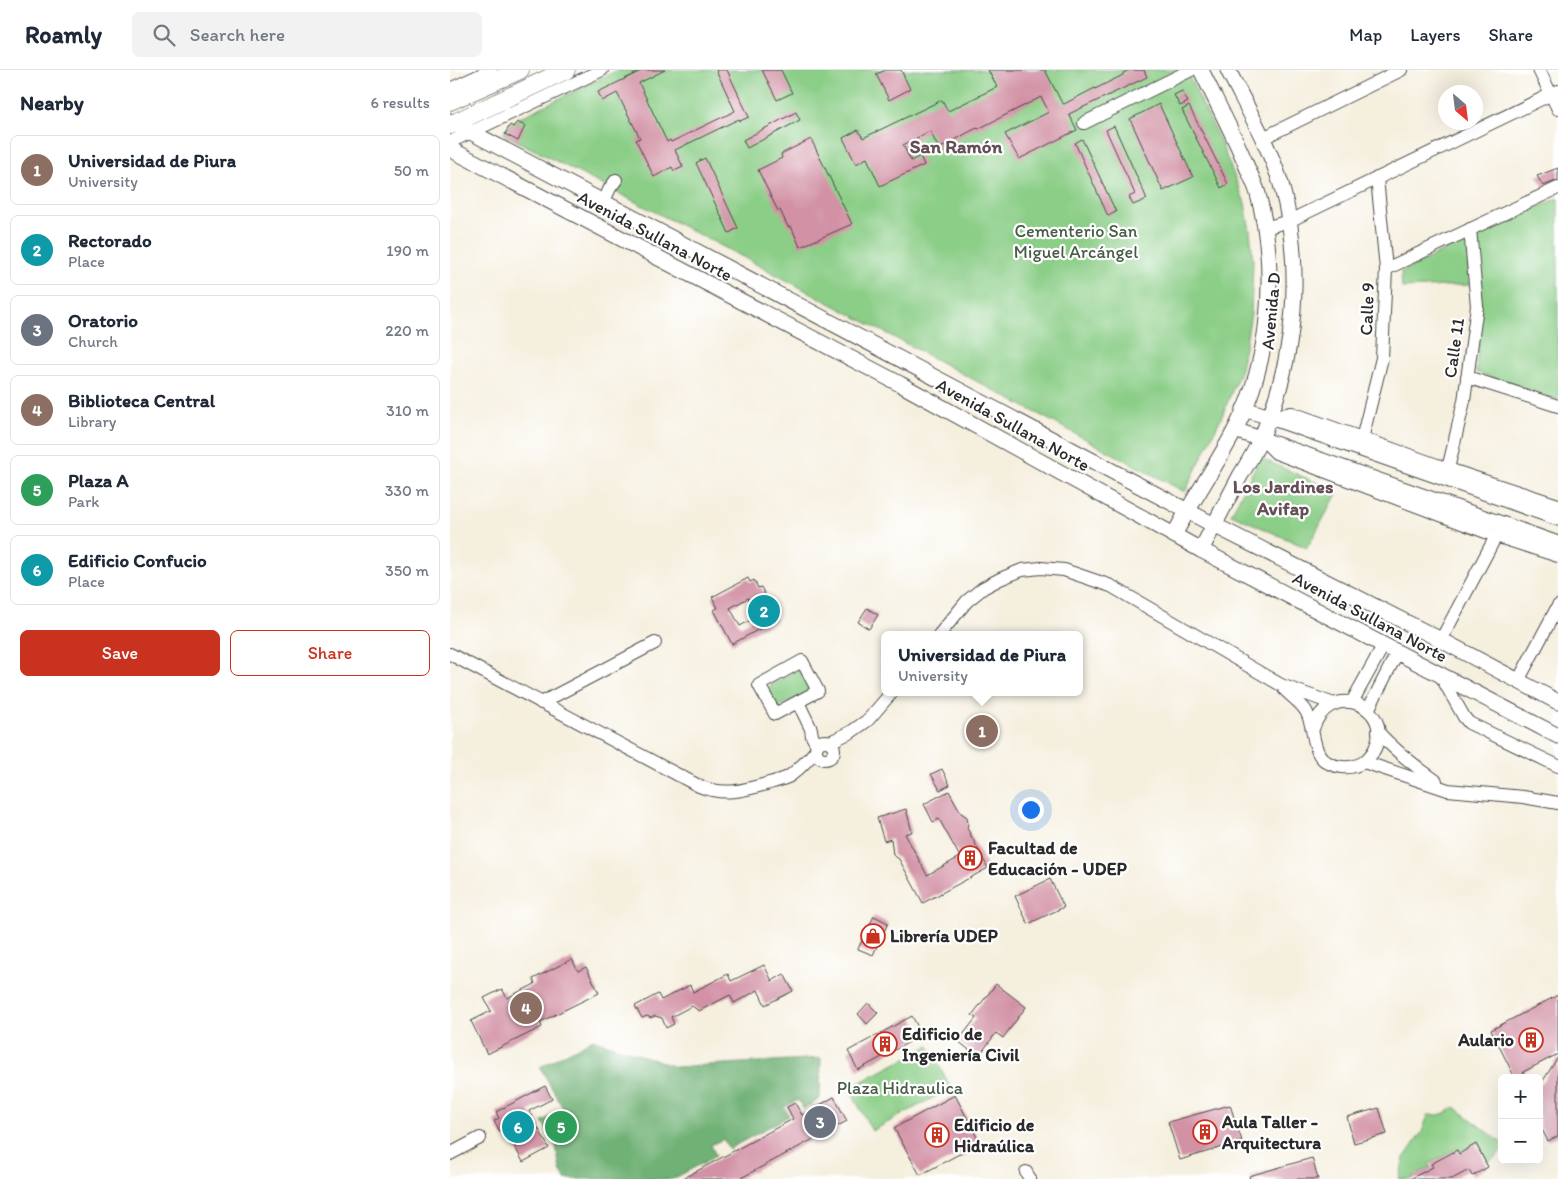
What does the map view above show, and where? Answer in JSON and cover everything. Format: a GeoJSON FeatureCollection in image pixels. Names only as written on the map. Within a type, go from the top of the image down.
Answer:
{"type":"FeatureCollection","features":[{"type":"Feature","properties":{"kind":"highway"},"geometry":{"type":"LineString","coordinates":[[450,101],[520,70]]}},
{"type":"Feature","properties":{"kind":"highway"},"geometry":{"type":"LineString","coordinates":[[452,123],[566,70]]}},
{"type":"Feature","properties":{"kind":"main road","name":"Avenida D"},"geometry":{"type":"LineString","coordinates":[[1174,535],[1235,430],[1244,409],[1256,378],[1267,318],[1269,276],[1266,228],[1257,192],[1239,148],[1201,70]]}},
{"type":"Feature","properties":{"kind":"main road","name":"Avenida D"},"geometry":{"type":"LineString","coordinates":[[1201,550],[1261,439],[1270,416],[1287,354],[1292,323],[1295,270],[1289,221],[1280,183],[1262,138],[1228,70]]}},
{"type":"Feature","properties":{"kind":"main road","name":"Avenida Sullana Norte"},"geometry":{"type":"LineString","coordinates":[[452,123],[472,131],[1214,525],[1441,640],[1558,702]]}},
{"type":"Feature","properties":{"kind":"main road","name":"Avenida Sullana Norte"},"geometry":{"type":"LineString","coordinates":[[450,149],[900,384],[1201,550],[1558,736]]}},
{"type":"Feature","properties":{"kind":"main road"},"geometry":{"type":"LineString","coordinates":[[1244,409],[1270,416],[1558,518]]}},
{"type":"Feature","properties":{"kind":"main road"},"geometry":{"type":"LineString","coordinates":[[1235,430],[1558,544]]}},
{"type":"Feature","properties":{"kind":"street"},"geometry":{"type":"LineString","coordinates":[[450,89],[491,70]]}},
{"type":"Feature","properties":{"kind":"street"},"geometry":{"type":"LineString","coordinates":[[450,142],[602,70]]}},
{"type":"Feature","properties":{"kind":"street"},"geometry":{"type":"LineString","coordinates":[[1084,124],[1192,70]]}},
{"type":"Feature","properties":{"kind":"street"},"geometry":{"type":"LineString","coordinates":[[1262,138],[1401,70]]}},
{"type":"Feature","properties":{"kind":"street"},"geometry":{"type":"LineString","coordinates":[[1539,70],[1554,92],[1558,109]]}},
{"type":"Feature","properties":{"kind":"street"},"geometry":{"type":"LineString","coordinates":[[1266,228],[1289,221],[1554,92]]}},
{"type":"Feature","properties":{"kind":"street","name":"Calle 9"},"geometry":{"type":"LineString","coordinates":[[1362,439],[1382,358],[1386,269],[1377,178]]}},
{"type":"Feature","properties":{"kind":"street"},"geometry":{"type":"LineString","coordinates":[[604,201],[616,180]]}},
{"type":"Feature","properties":{"kind":"street"},"geometry":{"type":"LineString","coordinates":[[1386,269],[1558,188]]}},
{"type":"Feature","properties":{"kind":"street","name":"Calle 11"},"geometry":{"type":"LineString","coordinates":[[1448,469],[1464,401],[1477,306],[1470,229]]}},
{"type":"Feature","properties":{"kind":"street"},"geometry":{"type":"LineString","coordinates":[[1467,377],[1558,406]]}},
{"type":"Feature","properties":{"kind":"street"},"geometry":{"type":"LineString","coordinates":[[1270,416],[1292,413],[1558,506]]}},
{"type":"Feature","properties":{"kind":"street"},"geometry":{"type":"LineString","coordinates":[[1261,439],[1276,453],[1496,536],[1558,556]]}},
{"type":"Feature","properties":{"kind":"street"},"geometry":{"type":"LineString","coordinates":[[1441,640],[1496,536]]}},
{"type":"Feature","properties":{"kind":"street"},"geometry":{"type":"LineString","coordinates":[[942,631],[967,601],[1000,579],[1022,570],[1041,568],[1064,570],[1111,586],[1281,685],[1334,704]]}},
{"type":"Feature","properties":{"kind":"street"},"geometry":{"type":"LineString","coordinates":[[1518,681],[1558,606]]}},
{"type":"Feature","properties":{"kind":"street"},"geometry":{"type":"LineString","coordinates":[[541,703],[655,643]]}},
{"type":"Feature","properties":{"kind":"street"},"geometry":{"type":"LineString","coordinates":[[1352,702],[1390,650]]}},
{"type":"Feature","properties":{"kind":"street"},"geometry":{"type":"LineString","coordinates":[[1368,710],[1390,650]]}},
{"type":"Feature","properties":{"kind":"street"},"geometry":{"type":"LineString","coordinates":[[450,654],[711,792],[724,793],[746,790],[788,776],[805,761],[824,748],[844,738],[868,720],[889,696]]}},
{"type":"Feature","properties":{"kind":"street"},"geometry":{"type":"LineString","coordinates":[[802,661],[818,691],[798,702],[775,714],[759,685],[802,661]]}},
{"type":"Feature","properties":{"kind":"street"},"geometry":{"type":"LineString","coordinates":[[1441,676],[1464,717],[1469,722],[1558,766]]}},
{"type":"Feature","properties":{"kind":"street"},"geometry":{"type":"LineString","coordinates":[[1281,685],[1305,709],[1313,730]]}},
{"type":"Feature","properties":{"kind":"street"},"geometry":{"type":"LineString","coordinates":[[798,702],[811,728],[818,732],[824,748]]}},
{"type":"Feature","properties":{"kind":"street"},"geometry":{"type":"LineString","coordinates":[[1352,702],[1368,710],[1375,720],[1378,732],[1375,749],[1364,762],[1356,766],[1338,766],[1329,763],[1315,749],[1313,730],[1315,721],[1320,714],[1334,704],[1352,702]]}},
{"type":"Feature","properties":{"kind":"street"},"geometry":{"type":"LineString","coordinates":[[1378,732],[1408,761],[1448,790]]}},
{"type":"Feature","properties":{"kind":"street"},"geometry":{"type":"LineString","coordinates":[[1364,762],[1448,790],[1523,796],[1558,803]]}},
{"type":"Feature","properties":{"kind":"street"},"geometry":{"type":"LineString","coordinates":[[450,1154],[480,1138]]}},
{"type":"Feature","properties":{"kind":"green space","name":"Cementerio San Miguel Arcángel"},"geometry":{"type":"Polygon","coordinates":[[[618,70],[1186,70],[1221,143],[1245,203],[1253,261],[1251,314],[1241,369],[1222,416],[1185,492],[739,255],[503,134],[509,125],[519,118],[618,70]]]}},
{"type":"Feature","properties":{"kind":"green space"},"geometry":{"type":"Polygon","coordinates":[[[1558,198],[1558,400],[1476,372],[1481,315],[1477,236],[1558,198]]]}},
{"type":"Feature","properties":{"kind":"green space"},"geometry":{"type":"Polygon","coordinates":[[[1467,239],[1470,285],[1402,288],[1401,272],[1467,239]]]}},
{"type":"Feature","properties":{"kind":"green space"},"geometry":{"type":"Polygon","coordinates":[[[1260,458],[1338,492],[1307,548],[1231,514],[1260,458]]]}},
{"type":"Feature","properties":{"kind":"green space"},"geometry":{"type":"Polygon","coordinates":[[[797,670],[803,671],[810,688],[808,693],[776,707],[768,689],[772,684],[797,670]]]}},
{"type":"Feature","properties":{"kind":"green space"},"geometry":{"type":"Polygon","coordinates":[[[593,1039],[676,1067],[821,1058],[820,1099],[803,1109],[798,1100],[784,1107],[789,1116],[729,1149],[723,1139],[711,1145],[716,1156],[673,1179],[565,1179],[560,1170],[556,1146],[542,1121],[564,1110],[540,1067],[593,1039]]]}},
{"type":"Feature","properties":{"kind":"green space","name":"Plaza Hidraulica"},"geometry":{"type":"Polygon","coordinates":[[[929,1046],[951,1088],[872,1131],[849,1088],[929,1046]]]}},
{"type":"Feature","properties":{"kind":"green space"},"geometry":{"type":"Polygon","coordinates":[[[1455,1107],[1498,1140],[1498,1154],[1488,1162],[1478,1142],[1460,1152],[1458,1148],[1429,1164],[1431,1167],[1412,1177],[1413,1179],[1399,1179],[1404,1158],[1422,1132],[1428,1115],[1442,1114],[1455,1107]]]}},
{"type":"Feature","properties":{"kind":"building"},"geometry":{"type":"Polygon","coordinates":[[[643,70],[665,70],[639,83],[667,142],[670,140],[671,142],[735,111],[716,70],[727,70],[749,117],[740,121],[739,119],[675,150],[683,167],[674,171],[672,167],[654,177],[636,140],[640,138],[617,93],[602,101],[598,92],[643,70]]]}},
{"type":"Feature","properties":{"kind":"building"},"geometry":{"type":"Polygon","coordinates":[[[762,70],[781,70],[792,93],[777,100],[762,70]]]}},
{"type":"Feature","properties":{"kind":"building"},"geometry":{"type":"Polygon","coordinates":[[[886,70],[901,70],[910,89],[889,100],[876,74],[886,70]]]}},
{"type":"Feature","properties":{"kind":"building"},"geometry":{"type":"Polygon","coordinates":[[[988,70],[1045,70],[1064,104],[1123,75],[1123,73],[1129,70],[1144,70],[1147,77],[1069,114],[1077,130],[1019,159],[1005,134],[1049,112],[1041,97],[967,133],[939,149],[930,131],[903,145],[911,161],[920,156],[924,165],[880,186],[867,158],[856,164],[843,138],[858,130],[863,138],[942,100],[948,111],[997,87],[988,70]]]}},
{"type":"Feature","properties":{"kind":"building"},"geometry":{"type":"Polygon","coordinates":[[[1182,91],[1188,102],[1180,106],[1174,95],[1182,91]]]}},
{"type":"Feature","properties":{"kind":"building"},"geometry":{"type":"Polygon","coordinates":[[[1159,104],[1193,177],[1163,191],[1130,119],[1159,104]]]}},
{"type":"Feature","properties":{"kind":"building"},"geometry":{"type":"Polygon","coordinates":[[[1189,106],[1228,184],[1221,188],[1182,110],[1189,106]]]}},
{"type":"Feature","properties":{"kind":"building"},"geometry":{"type":"Polygon","coordinates":[[[796,112],[800,120],[747,148],[743,140],[796,112]]]}},
{"type":"Feature","properties":{"kind":"building"},"geometry":{"type":"Polygon","coordinates":[[[517,122],[525,126],[518,141],[505,134],[510,125],[513,127],[517,122]]]}},
{"type":"Feature","properties":{"kind":"building"},"geometry":{"type":"Polygon","coordinates":[[[1114,126],[1147,199],[1133,205],[1129,197],[1135,194],[1106,130],[1114,126]]]}},
{"type":"Feature","properties":{"kind":"building"},"geometry":{"type":"Polygon","coordinates":[[[811,139],[852,224],[800,247],[791,226],[788,227],[780,210],[778,211],[758,170],[782,158],[781,154],[811,139]]]}},
{"type":"Feature","properties":{"kind":"building"},"geometry":{"type":"Polygon","coordinates":[[[1082,139],[1116,212],[1108,216],[1075,143],[1082,139]]]}},
{"type":"Feature","properties":{"kind":"building"},"geometry":{"type":"Polygon","coordinates":[[[705,158],[738,228],[729,233],[696,163],[705,158]]]}},
{"type":"Feature","properties":{"kind":"building"},"geometry":{"type":"Polygon","coordinates":[[[1558,168],[1558,180],[1543,186],[1537,176],[1558,168]]]}},
{"type":"Feature","properties":{"kind":"building"},"geometry":{"type":"Polygon","coordinates":[[[748,578],[750,582],[754,580],[758,588],[761,587],[776,620],[732,644],[714,610],[718,608],[712,597],[748,578]],[[748,598],[730,608],[740,626],[758,616],[748,598]]]}},
{"type":"Feature","properties":{"kind":"building"},"geometry":{"type":"Polygon","coordinates":[[[867,608],[878,615],[869,629],[858,622],[867,608]]]}},
{"type":"Feature","properties":{"kind":"building"},"geometry":{"type":"Polygon","coordinates":[[[942,769],[950,785],[940,790],[931,774],[942,769]]]}},
{"type":"Feature","properties":{"kind":"building","name":"Facultad de Educación - UDEP"},"geometry":{"type":"Polygon","coordinates":[[[949,791],[961,813],[967,817],[967,828],[988,868],[923,903],[899,859],[893,855],[891,839],[884,841],[877,818],[906,809],[912,832],[905,834],[927,875],[960,857],[939,819],[933,822],[924,804],[949,791]]]}},
{"type":"Feature","properties":{"kind":"building"},"geometry":{"type":"Polygon","coordinates":[[[1050,879],[1064,907],[1028,924],[1015,896],[1050,879]]]}},
{"type":"Feature","properties":{"kind":"building","name":"Librería UDEP"},"geometry":{"type":"Polygon","coordinates":[[[874,916],[888,923],[873,955],[858,949],[874,916]]]}},
{"type":"Feature","properties":{"kind":"building"},"geometry":{"type":"Polygon","coordinates":[[[572,959],[578,971],[586,967],[599,993],[540,1022],[542,1027],[487,1054],[471,1021],[491,1011],[484,998],[502,989],[507,998],[535,984],[533,979],[572,959]]]}},
{"type":"Feature","properties":{"kind":"building"},"geometry":{"type":"Polygon","coordinates":[[[764,965],[772,981],[784,974],[793,991],[765,1005],[758,990],[734,1003],[730,995],[699,1011],[692,1006],[671,1017],[674,1024],[666,1028],[662,1018],[647,1016],[642,1018],[635,1006],[658,994],[661,1000],[690,985],[693,992],[728,974],[731,981],[764,965]]]}},
{"type":"Feature","properties":{"kind":"building"},"geometry":{"type":"Polygon","coordinates":[[[996,984],[1026,1007],[1003,1038],[996,1033],[978,1057],[958,1041],[976,1018],[972,1015],[996,984]]]}},
{"type":"Feature","properties":{"kind":"building","name":"Aulario"},"geometry":{"type":"Polygon","coordinates":[[[1558,995],[1558,1054],[1523,1072],[1524,1074],[1513,1074],[1491,1030],[1558,995]]]}},
{"type":"Feature","properties":{"kind":"building"},"geometry":{"type":"Polygon","coordinates":[[[868,1003],[878,1013],[867,1024],[858,1014],[868,1003]]]}},
{"type":"Feature","properties":{"kind":"building","name":"Edificio de Ingeniería Civil"},"geometry":{"type":"Polygon","coordinates":[[[912,1016],[922,1035],[858,1070],[848,1051],[912,1016]]]}},
{"type":"Feature","properties":{"kind":"building","name":"Aulario"},"geometry":{"type":"Polygon","coordinates":[[[1558,1057],[1558,1136],[1548,1141],[1543,1132],[1543,1081],[1558,1057]]]}},
{"type":"Feature","properties":{"kind":"building"},"geometry":{"type":"Polygon","coordinates":[[[545,1086],[552,1099],[529,1111],[549,1148],[523,1162],[508,1134],[503,1137],[494,1121],[499,1118],[496,1112],[545,1086]]]}},
{"type":"Feature","properties":{"kind":"building","name":"Edificio de Hidraúlica"},"geometry":{"type":"Polygon","coordinates":[[[955,1095],[980,1143],[920,1175],[894,1128],[955,1095]]]}},
{"type":"Feature","properties":{"kind":"building"},"geometry":{"type":"Polygon","coordinates":[[[834,1097],[847,1121],[739,1179],[682,1179],[793,1119],[787,1107],[795,1103],[802,1115],[834,1097]]]}},
{"type":"Feature","properties":{"kind":"building","name":"Aula Taller - Arquitectura"},"geometry":{"type":"Polygon","coordinates":[[[1230,1105],[1242,1141],[1180,1160],[1168,1122],[1230,1105]]]}},
{"type":"Feature","properties":{"kind":"building"},"geometry":{"type":"Polygon","coordinates":[[[1379,1108],[1387,1134],[1354,1143],[1347,1117],[1379,1108]]]}},
{"type":"Feature","properties":{"kind":"building"},"geometry":{"type":"Polygon","coordinates":[[[1476,1144],[1488,1167],[1472,1176],[1469,1170],[1452,1179],[1410,1179],[1433,1167],[1431,1164],[1457,1150],[1459,1154],[1476,1144]]]}},
{"type":"Feature","properties":{"kind":"building"},"geometry":{"type":"Polygon","coordinates":[[[1312,1158],[1318,1179],[1250,1179],[1249,1176],[1312,1158]]]}},
{"type":"Feature","properties":{"kind":"place","name":"Rectorado"},"geometry":{"type":"Point","coordinates":[764,611]}},
{"type":"Feature","properties":{"kind":"place","name":"Universidad de Piura"},"geometry":{"type":"Point","coordinates":[982,731]}},
{"type":"Feature","properties":{"kind":"place","name":"Facultad de Educación - UDEP"},"geometry":{"type":"Point","coordinates":[970,858]}},
{"type":"Feature","properties":{"kind":"place","name":"Librería UDEP"},"geometry":{"type":"Point","coordinates":[873,936]}},
{"type":"Feature","properties":{"kind":"place","name":"Biblioteca Central"},"geometry":{"type":"Point","coordinates":[526,1008]}},
{"type":"Feature","properties":{"kind":"place","name":"Aulario"},"geometry":{"type":"Point","coordinates":[1531,1040]}},
{"type":"Feature","properties":{"kind":"place","name":"Edificio de Ingeniería Civil"},"geometry":{"type":"Point","coordinates":[885,1044]}},
{"type":"Feature","properties":{"kind":"place","name":"Oratorio"},"geometry":{"type":"Point","coordinates":[820,1122]}},
{"type":"Feature","properties":{"kind":"place","name":"Edificio Confucio"},"geometry":{"type":"Point","coordinates":[518,1127]}},
{"type":"Feature","properties":{"kind":"place","name":"Plaza A"},"geometry":{"type":"Point","coordinates":[561,1127]}},
{"type":"Feature","properties":{"kind":"place","name":"Aula Taller - Arquitectura"},"geometry":{"type":"Point","coordinates":[1205,1132]}},
{"type":"Feature","properties":{"kind":"place","name":"Edificio de Hidraúlica"},"geometry":{"type":"Point","coordinates":[937,1135]}},
{"type":"Feature","properties":{"kind":"district","name":"San Ramón"},"geometry":{"type":"Point","coordinates":[956,146]}},
{"type":"Feature","properties":{"kind":"district","name":"Los Jardines Avifap"},"geometry":{"type":"Point","coordinates":[1283,497]}}]}
